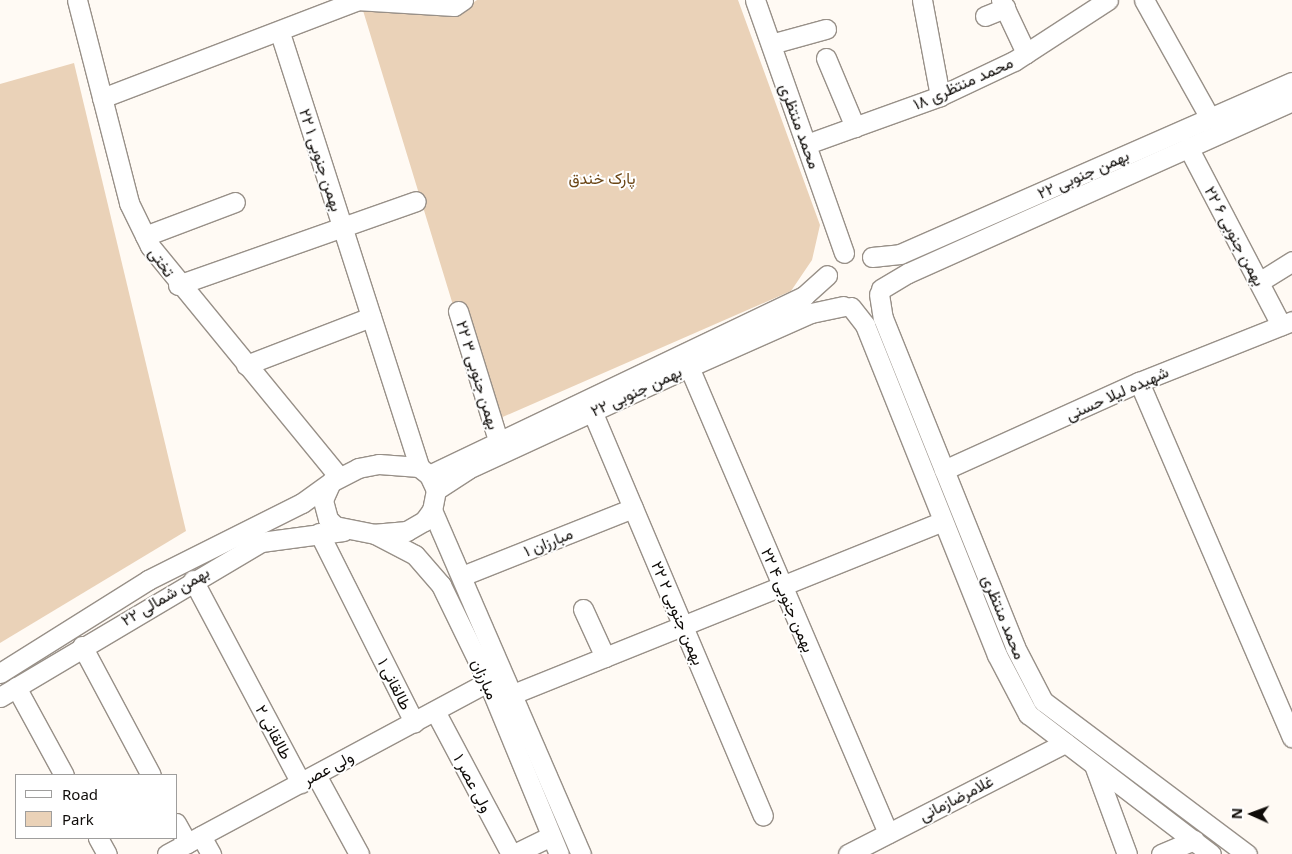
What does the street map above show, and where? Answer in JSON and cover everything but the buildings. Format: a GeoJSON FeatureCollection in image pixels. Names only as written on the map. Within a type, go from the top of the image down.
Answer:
{"type":"FeatureCollection","features":[{"type":"Feature","properties":{"kind":"street","name":"تختی"},"geometry":{"type":"LineString","coordinates":[[77,0],[129,203],[145,236],[178,285],[246,365],[335,479]]}},
{"type":"Feature","properties":{"kind":"street"},"geometry":{"type":"LineString","coordinates":[[102,98],[280,33],[356,1],[454,6],[463,0]]}},
{"type":"Feature","properties":{"kind":"street","name":"محمد منتظری"},"geometry":{"type":"LineString","coordinates":[[755,0],[844,253]]}},
{"type":"Feature","properties":{"kind":"street"},"geometry":{"type":"LineString","coordinates":[[922,0],[940,96]]}},
{"type":"Feature","properties":{"kind":"street","name":"محمد منتظری ۱۸"},"geometry":{"type":"LineString","coordinates":[[806,144],[940,96],[1026,53],[1108,0]]}},
{"type":"Feature","properties":{"kind":"street"},"geometry":{"type":"LineString","coordinates":[[1144,0],[1210,118]]}},
{"type":"Feature","properties":{"kind":"street"},"geometry":{"type":"LineString","coordinates":[[985,16],[1003,4],[1026,53]]}},
{"type":"Feature","properties":{"kind":"street"},"geometry":{"type":"LineString","coordinates":[[770,44],[826,28]]}},
{"type":"Feature","properties":{"kind":"street","name":"۲۲ بهمن جنوبی ۱"},"geometry":{"type":"LineString","coordinates":[[280,33],[371,317],[428,477]]}},
{"type":"Feature","properties":{"kind":"street"},"geometry":{"type":"LineString","coordinates":[[826,58],[855,127]]}},
{"type":"Feature","properties":{"kind":"street","name":"۲۲ بهمن جنوبی"},"geometry":{"type":"LineString","coordinates":[[872,257],[900,254],[1292,82]]}},
{"type":"Feature","properties":{"kind":"street","name":"۲۲ بهمن جنوبی"},"geometry":{"type":"LineString","coordinates":[[880,291],[1079,196],[1292,101]]}},
{"type":"Feature","properties":{"kind":"street","name":"۲۲ بهمن جنوبی ۶"},"geometry":{"type":"LineString","coordinates":[[1188,147],[1259,282],[1287,323]]}},
{"type":"Feature","properties":{"kind":"street"},"geometry":{"type":"LineString","coordinates":[[1071,179],[1079,196]]}},
{"type":"Feature","properties":{"kind":"street"},"geometry":{"type":"LineString","coordinates":[[178,285],[342,225],[416,201]]}},
{"type":"Feature","properties":{"kind":"street"},"geometry":{"type":"LineString","coordinates":[[145,236],[234,202]]}},
{"type":"Feature","properties":{"kind":"street"},"geometry":{"type":"LineString","coordinates":[[858,252],[872,257],[882,276],[880,291],[865,306],[847,307],[828,290],[826,276],[832,262],[844,253],[858,252]]}},
{"type":"Feature","properties":{"kind":"street"},"geometry":{"type":"LineString","coordinates":[[1259,282],[1292,261]]}},
{"type":"Feature","properties":{"kind":"street","name":"۲۲ بهمن جنوبی"},"geometry":{"type":"LineString","coordinates":[[428,477],[498,440],[804,296],[826,276]]}},
{"type":"Feature","properties":{"kind":"street","name":"محمد منتظری"},"geometry":{"type":"LineString","coordinates":[[880,291],[883,318],[1015,647],[1043,701],[1247,854]]}},
{"type":"Feature","properties":{"kind":"street","name":"محمد منتظری"},"geometry":{"type":"LineString","coordinates":[[847,307],[865,325],[943,521],[1016,696],[1028,714],[1211,854]]}},
{"type":"Feature","properties":{"kind":"street","name":"۲۲ بهمن جنوبی"},"geometry":{"type":"LineString","coordinates":[[428,477],[468,469],[811,313],[847,307]]}},
{"type":"Feature","properties":{"kind":"street","name":"۲۲ بهمن جنوبی ۳"},"geometry":{"type":"LineString","coordinates":[[458,311],[498,440]]}},
{"type":"Feature","properties":{"kind":"street"},"geometry":{"type":"LineString","coordinates":[[246,365],[371,317]]}},
{"type":"Feature","properties":{"kind":"street","name":"شهیده لیلا حسنی"},"geometry":{"type":"LineString","coordinates":[[944,470],[1139,382],[1287,323]]}},
{"type":"Feature","properties":{"kind":"street","name":"۲۲ بهمن جنوبی ۴"},"geometry":{"type":"LineString","coordinates":[[689,367],[888,833]]}},
{"type":"Feature","properties":{"kind":"street"},"geometry":{"type":"LineString","coordinates":[[1139,382],[1292,738]]}},
{"type":"Feature","properties":{"kind":"street","name":"۲۲ بهمن جنوبی ۲"},"geometry":{"type":"LineString","coordinates":[[592,411],[764,815]]}},
{"type":"Feature","properties":{"kind":"street"},"geometry":{"type":"LineString","coordinates":[[379,464],[428,477],[432,510],[424,521],[407,531],[375,534],[344,531],[335,526],[324,510],[325,490],[335,479],[379,464]]}},
{"type":"Feature","properties":{"kind":"street","name":"۲۲ بهمن شمالی"},"geometry":{"type":"LineString","coordinates":[[0,674],[148,580],[302,503],[335,479]]}},
{"type":"Feature","properties":{"kind":"street","name":"مبارزان ۱"},"geometry":{"type":"LineString","coordinates":[[462,576],[633,508]]}},
{"type":"Feature","properties":{"kind":"street","name":"مبارزان"},"geometry":{"type":"LineString","coordinates":[[432,510],[581,854]]}},
{"type":"Feature","properties":{"kind":"street"},"geometry":{"type":"LineString","coordinates":[[513,694],[943,521]]}},
{"type":"Feature","properties":{"kind":"street","name":"۲۲ بهمن شمالی"},"geometry":{"type":"LineString","coordinates":[[8,692],[192,580],[261,542],[344,531]]}},
{"type":"Feature","properties":{"kind":"street","name":"طالقانی ۱"},"geometry":{"type":"LineString","coordinates":[[319,533],[414,722]]}},
{"type":"Feature","properties":{"kind":"street","name":"مبارزان"},"geometry":{"type":"LineString","coordinates":[[375,534],[415,555],[441,585],[488,682],[559,854]]}},
{"type":"Feature","properties":{"kind":"street","name":"طالقانی ۲"},"geometry":{"type":"LineString","coordinates":[[192,580],[247,682],[308,779],[359,854]]}},
{"type":"Feature","properties":{"kind":"street"},"geometry":{"type":"LineString","coordinates":[[583,609],[605,657]]}},
{"type":"Feature","properties":{"kind":"street"},"geometry":{"type":"LineString","coordinates":[[82,646],[150,774]]}},
{"type":"Feature","properties":{"kind":"street","name":"ولی عصر"},"geometry":{"type":"LineString","coordinates":[[167,854],[488,682]]}},
{"type":"Feature","properties":{"kind":"street"},"geometry":{"type":"LineString","coordinates":[[8,692],[63,774]]}},
{"type":"Feature","properties":{"kind":"street","name":"ولی عصر ۱"},"geometry":{"type":"LineString","coordinates":[[435,711],[513,854]]}},
{"type":"Feature","properties":{"kind":"street","name":"غلامرضازمانی"},"geometry":{"type":"LineString","coordinates":[[848,854],[1064,743]]}},
{"type":"Feature","properties":{"kind":"street"},"geometry":{"type":"LineString","coordinates":[[1094,765],[1127,854]]}},
{"type":"Feature","properties":{"kind":"street"},"geometry":{"type":"LineString","coordinates":[[178,825],[211,854]]}},
{"type":"Feature","properties":{"kind":"street"},"geometry":{"type":"LineString","coordinates":[[513,854],[551,836]]}},
{"type":"Feature","properties":{"kind":"street"},"geometry":{"type":"LineString","coordinates":[[99,839],[107,854]]}},
{"type":"Feature","properties":{"kind":"street"},"geometry":{"type":"LineString","coordinates":[[1161,854],[1194,840]]}},
{"type":"Feature","properties":{"kind":"green space","name":"پارک خندق"},"geometry":{"type":"Polygon","coordinates":[[[477,0],[738,0],[820,225],[812,260],[791,291],[489,423],[361,4],[458,13],[477,0]]]}},
{"type":"Feature","properties":{"kind":"green space"},"geometry":{"type":"Polygon","coordinates":[[[74,63],[186,531],[0,643],[0,84],[74,63]]]}}]}
